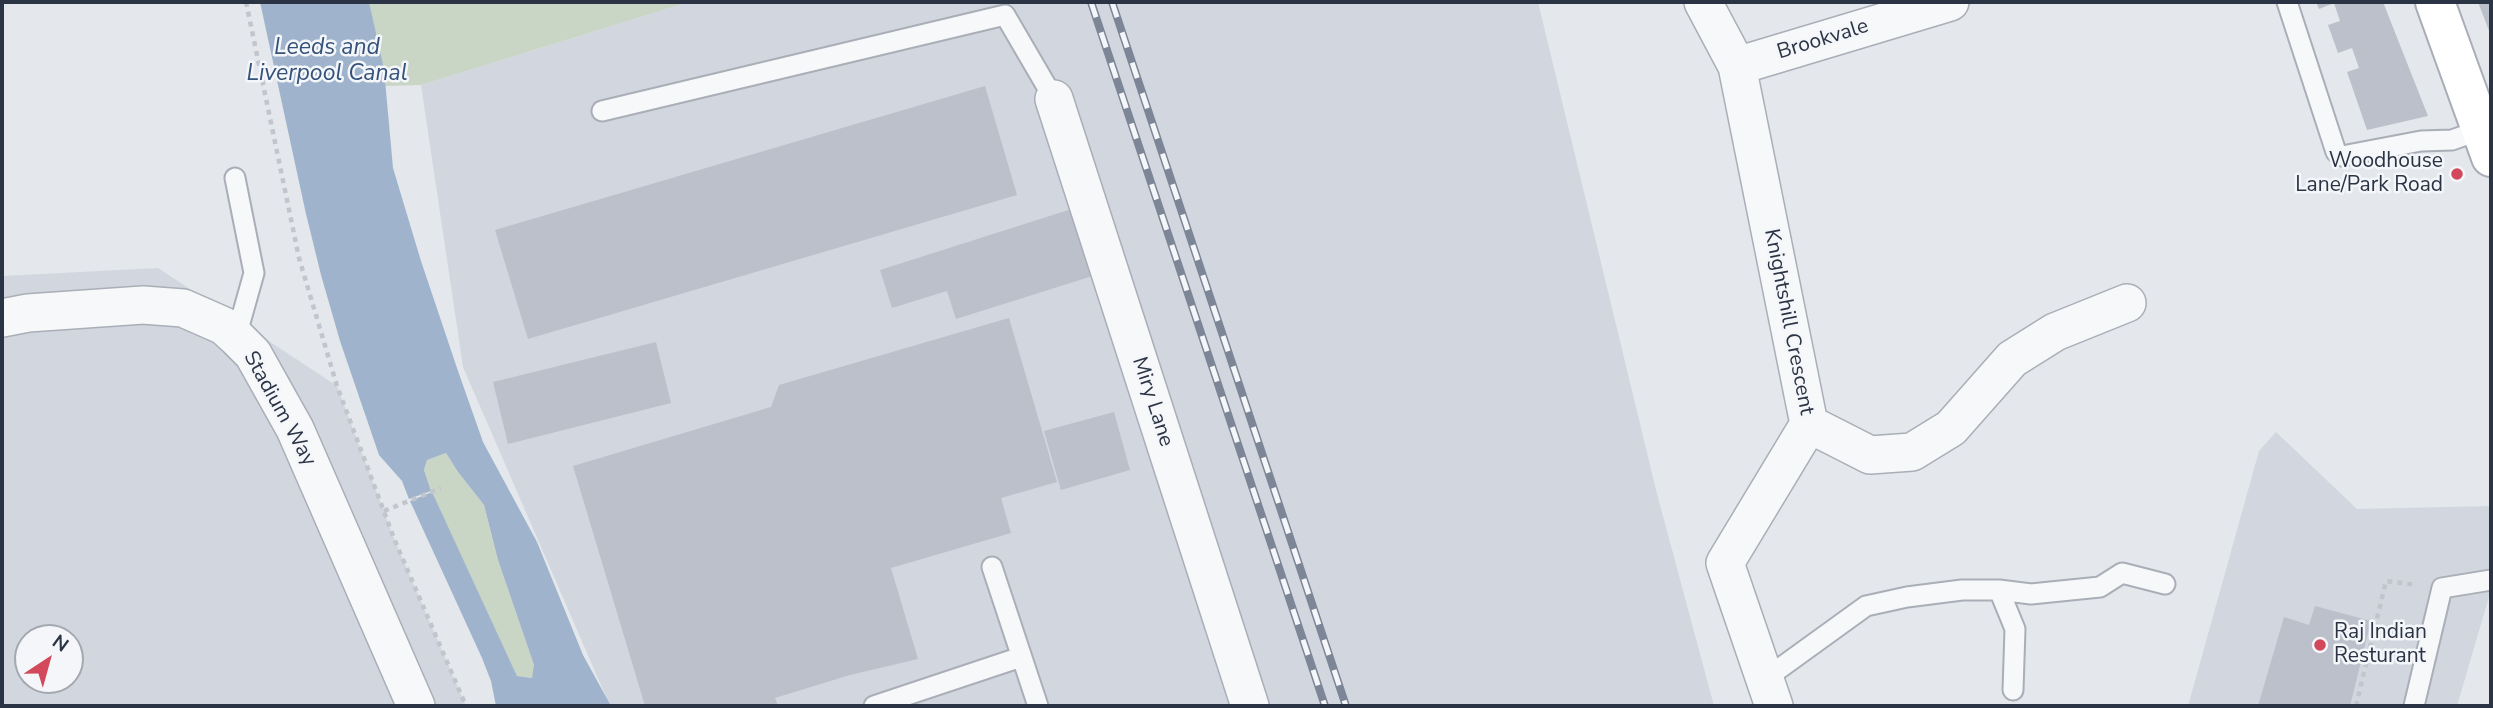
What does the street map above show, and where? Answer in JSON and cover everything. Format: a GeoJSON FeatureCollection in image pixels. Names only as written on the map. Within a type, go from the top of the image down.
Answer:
{"type":"FeatureCollection","features":[{"type":"Feature","properties":{"kind":"main road"},"geometry":{"type":"LineString","coordinates":[[2435,2],[2487,143]]}},
{"type":"Feature","properties":{"kind":"street","name":"Knightshill Crescent"},"geometry":{"type":"LineString","coordinates":[[1703,2],[1737,66],[1809,424],[1725,563],[1770,693]]}},
{"type":"Feature","properties":{"kind":"street","name":"Brookvale"},"geometry":{"type":"LineString","coordinates":[[1737,66],[1950,2]]}},
{"type":"Feature","properties":{"kind":"street","name":"Miry Lane"},"geometry":{"type":"LineString","coordinates":[[1054,99],[1250,706]]}},
{"type":"Feature","properties":{"kind":"street"},"geometry":{"type":"LineString","coordinates":[[1809,424],[1870,455],[1912,452],[1951,428],[2012,359],[2055,332],[2127,303]]}},
{"type":"Feature","properties":{"kind":"street","name":"Stadium Way"},"geometry":{"type":"LineString","coordinates":[[2,318],[28,313],[143,304],[183,308],[224,326],[236,337],[253,354],[295,429],[416,706]]}},
{"type":"Feature","properties":{"kind":"lane"},"geometry":{"type":"LineString","coordinates":[[2287,2],[2336,152],[2342,156],[2421,141],[2487,143]]}},
{"type":"Feature","properties":{"kind":"lane"},"geometry":{"type":"LineString","coordinates":[[602,111],[1005,15],[1054,99]]}},
{"type":"Feature","properties":{"kind":"lane"},"geometry":{"type":"LineString","coordinates":[[235,178],[254,273],[236,337]]}},
{"type":"Feature","properties":{"kind":"lane"},"geometry":{"type":"LineString","coordinates":[[992,567],[1038,706]]}},
{"type":"Feature","properties":{"kind":"lane"},"geometry":{"type":"LineString","coordinates":[[1770,693],[1866,606],[1962,590],[1999,590],[2031,594],[2100,587],[2122,573],[2165,584]]}},
{"type":"Feature","properties":{"kind":"lane"},"geometry":{"type":"LineString","coordinates":[[2414,706],[2442,588],[2491,580]]}},
{"type":"Feature","properties":{"kind":"lane"},"geometry":{"type":"LineString","coordinates":[[1999,590],[2015,629],[2013,690]]}},
{"type":"Feature","properties":{"kind":"lane"},"geometry":{"type":"LineString","coordinates":[[874,706],[1021,657]]}},
{"type":"Feature","properties":{"kind":"path"},"geometry":{"type":"LineString","coordinates":[[246,2],[299,258],[337,386],[384,511],[466,706]]}},
{"type":"Feature","properties":{"kind":"path"},"geometry":{"type":"LineString","coordinates":[[384,511],[441,488]]}},
{"type":"Feature","properties":{"kind":"path"},"geometry":{"type":"LineString","coordinates":[[2356,706],[2386,581],[2442,588]]}},
{"type":"Feature","properties":{"kind":"shaded area"},"geometry":{"type":"Polygon","coordinates":[[[689,2],[1538,2],[1656,490],[1714,706],[610,706],[463,367],[421,85],[689,2]]]}},
{"type":"Feature","properties":{"kind":"shaded area"},"geometry":{"type":"Polygon","coordinates":[[[158,268],[337,386],[395,541],[466,706],[2,706],[2,276],[158,268]]]}},
{"type":"Feature","properties":{"kind":"shaded area"},"geometry":{"type":"Polygon","coordinates":[[[2276,432],[2357,509],[2491,506],[2491,590],[2457,706],[2188,706],[2259,451],[2276,432]]]}},
{"type":"Feature","properties":{"kind":"green space"},"geometry":{"type":"Polygon","coordinates":[[[369,2],[689,2],[421,85],[385,86],[369,2]]]}},
{"type":"Feature","properties":{"kind":"green space"},"geometry":{"type":"Polygon","coordinates":[[[446,453],[484,505],[498,560],[534,665],[533,678],[517,676],[431,491],[424,470],[427,460],[446,453]]]}},
{"type":"Feature","properties":{"kind":"water","name":"Leeds and Liverpool Canal"},"geometry":{"type":"Polygon","coordinates":[[[260,2],[369,2],[384,69],[393,168],[458,371],[483,442],[537,542],[583,655],[611,706],[496,706],[491,681],[482,658],[410,501],[432,492],[517,676],[532,678],[534,665],[498,560],[484,505],[446,453],[427,460],[424,470],[431,491],[409,499],[402,481],[379,455],[340,341],[321,275],[260,2]]]}},
{"type":"Feature","properties":{"kind":"building"},"geometry":{"type":"Polygon","coordinates":[[[2316,2],[2383,2],[2428,116],[2367,130],[2347,72],[2359,68],[2352,48],[2338,53],[2328,25],[2340,21],[2334,3],[2319,9],[2316,2]]]}},
{"type":"Feature","properties":{"kind":"building"},"geometry":{"type":"Polygon","coordinates":[[[2478,2],[2491,2],[2491,36],[2478,2]]]}},
{"type":"Feature","properties":{"kind":"building"},"geometry":{"type":"Polygon","coordinates":[[[985,86],[1017,195],[528,339],[495,230],[985,86]]]}},
{"type":"Feature","properties":{"kind":"building"},"geometry":{"type":"Polygon","coordinates":[[[1081,206],[1102,273],[956,319],[947,291],[892,308],[880,270],[1081,206]]]}},
{"type":"Feature","properties":{"kind":"building"},"geometry":{"type":"Polygon","coordinates":[[[1009,318],[1057,482],[1001,498],[1011,533],[891,568],[918,659],[850,675],[775,698],[778,706],[645,706],[573,466],[771,407],[779,385],[1009,318]]]}},
{"type":"Feature","properties":{"kind":"building"},"geometry":{"type":"Polygon","coordinates":[[[656,342],[671,403],[508,444],[493,382],[656,342]]]}},
{"type":"Feature","properties":{"kind":"building"},"geometry":{"type":"Polygon","coordinates":[[[1114,412],[1130,470],[1061,490],[1044,431],[1114,412]]]}},
{"type":"Feature","properties":{"kind":"building","name":"Raj Indian Resturant"},"geometry":{"type":"Polygon","coordinates":[[[2315,606],[2371,621],[2350,706],[2258,706],[2284,617],[2309,625],[2315,606]]]}},
{"type":"Feature","properties":{"kind":"railway"},"geometry":{"type":"LineString","coordinates":[[1091,2],[1325,706]]}},
{"type":"Feature","properties":{"kind":"railway"},"geometry":{"type":"LineString","coordinates":[[1112,2],[1346,706]]}},
{"type":"Feature","properties":{"kind":"place","name":"Woodhouse Lane/Park Road"},"geometry":{"type":"Point","coordinates":[2457,174]}},
{"type":"Feature","properties":{"kind":"place","name":"Raj Indian Resturant"},"geometry":{"type":"Point","coordinates":[2320,645]}}]}
